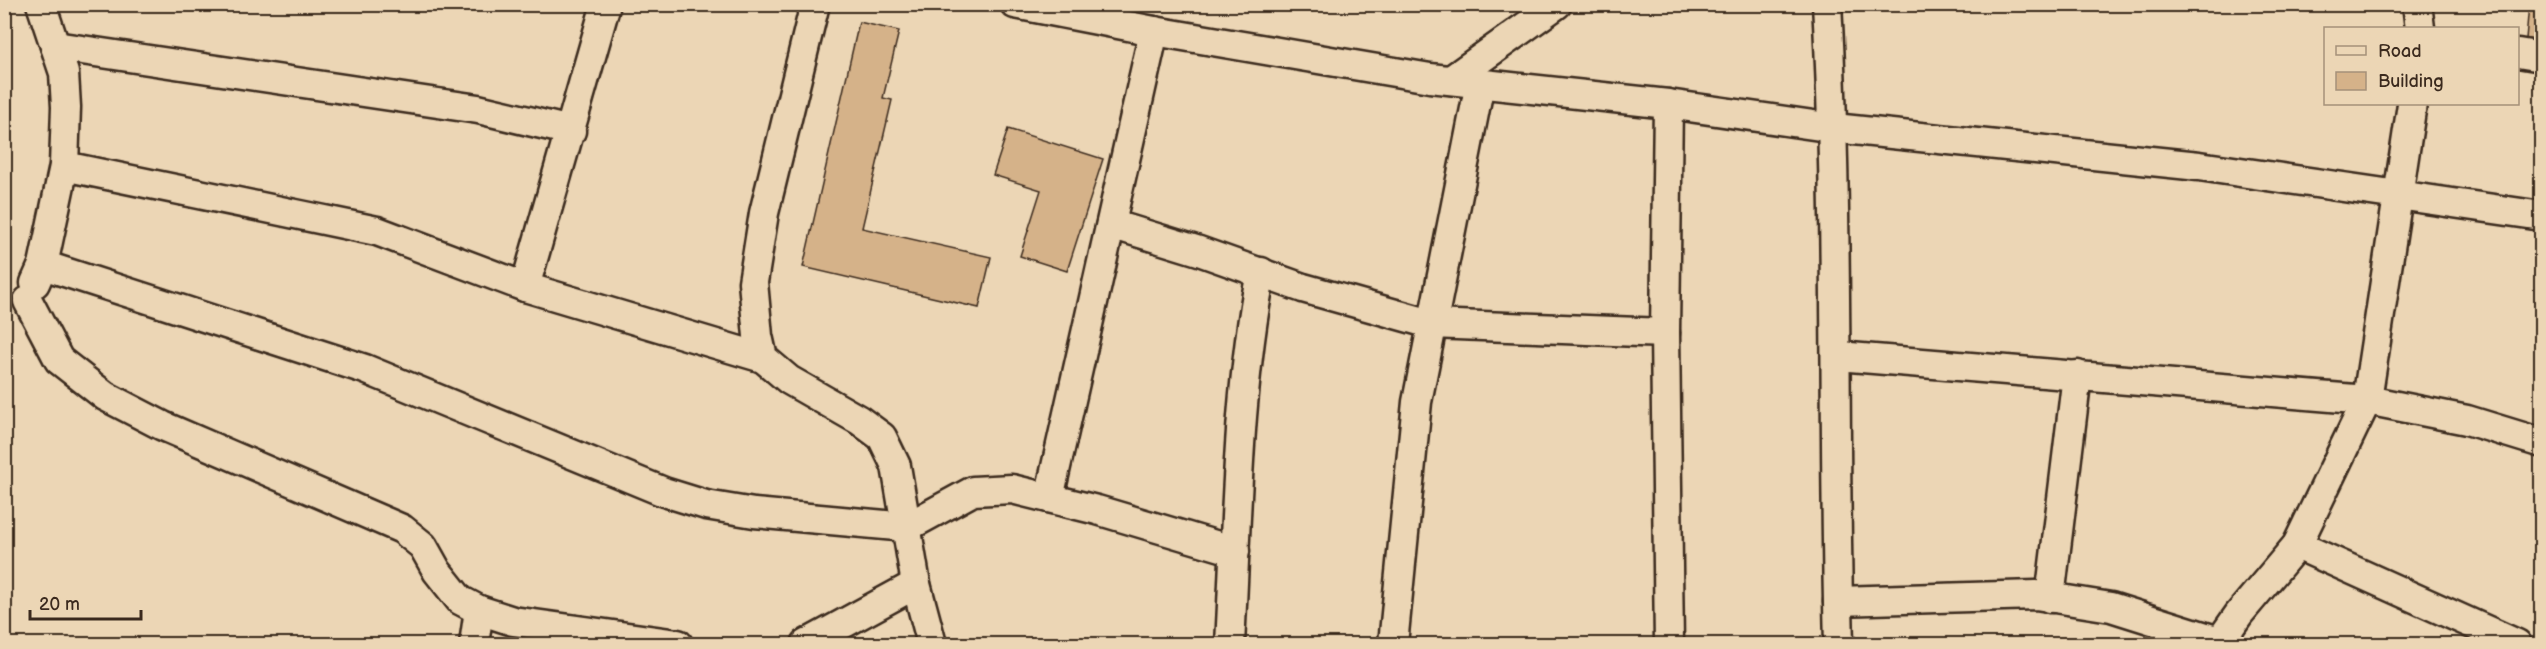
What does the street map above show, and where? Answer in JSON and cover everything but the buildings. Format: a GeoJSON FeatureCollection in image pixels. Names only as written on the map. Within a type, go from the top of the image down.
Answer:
{"type":"FeatureCollection","features":[{"type":"Feature","properties":{"kind":"street"},"geometry":{"type":"LineString","coordinates":[[41,4],[64,73],[66,107],[64,166],[43,265],[16,302],[59,360],[105,396],[172,430],[402,530],[423,546],[437,571],[460,600],[479,610],[513,621],[678,645]]}},
{"type":"Feature","properties":{"kind":"street"},"geometry":{"type":"LineString","coordinates":[[525,287],[606,4]]}},
{"type":"Feature","properties":{"kind":"street"},"geometry":{"type":"LineString","coordinates":[[764,358],[758,336],[753,282],[764,213],[814,4]]}},
{"type":"Feature","properties":{"kind":"street"},"geometry":{"type":"LineString","coordinates":[[1015,4],[1154,31],[1451,80],[1668,104],[1834,128],[2199,166],[2541,216]]}},
{"type":"Feature","properties":{"kind":"street"},"geometry":{"type":"LineString","coordinates":[[1451,80],[1557,4]]}},
{"type":"Feature","properties":{"kind":"street"},"geometry":{"type":"LineString","coordinates":[[1827,4],[1834,128],[1838,356],[1835,442],[1839,645]]}},
{"type":"Feature","properties":{"kind":"street"},"geometry":{"type":"LineString","coordinates":[[2417,4],[2420,27]]}},
{"type":"Feature","properties":{"kind":"street"},"geometry":{"type":"LineString","coordinates":[[1049,498],[1154,31]]}},
{"type":"Feature","properties":{"kind":"street"},"geometry":{"type":"LineString","coordinates":[[55,46],[478,109],[571,131]]}},
{"type":"Feature","properties":{"kind":"street"},"geometry":{"type":"LineString","coordinates":[[2519,53],[2541,57]]}},
{"type":"Feature","properties":{"kind":"street"},"geometry":{"type":"LineString","coordinates":[[1393,645],[1417,402],[1480,83]]}},
{"type":"Feature","properties":{"kind":"street"},"geometry":{"type":"LineString","coordinates":[[1668,104],[1665,333],[1669,645]]}},
{"type":"Feature","properties":{"kind":"street"},"geometry":{"type":"LineString","coordinates":[[1838,601],[2036,595],[2111,607],[2218,643],[2297,545],[2367,399],[2412,105]]}},
{"type":"Feature","properties":{"kind":"street"},"geometry":{"type":"LineString","coordinates":[[64,166],[377,231],[525,287],[764,358],[789,380],[859,420],[882,437],[896,466],[916,584],[932,645]]}},
{"type":"Feature","properties":{"kind":"street"},"geometry":{"type":"LineString","coordinates":[[1111,224],[1262,272],[1303,288],[1431,324],[1665,333]]}},
{"type":"Feature","properties":{"kind":"street"},"geometry":{"type":"LineString","coordinates":[[43,265],[365,369],[610,470],[695,502],[754,513],[907,527],[973,491],[1012,489],[1097,510],[1235,551]]}},
{"type":"Feature","properties":{"kind":"street"},"geometry":{"type":"LineString","coordinates":[[1230,645],[1244,386],[1252,319],[1262,272]]}},
{"type":"Feature","properties":{"kind":"street"},"geometry":{"type":"LineString","coordinates":[[1838,356],[2367,399],[2467,420],[2541,443]]}},
{"type":"Feature","properties":{"kind":"street"},"geometry":{"type":"LineString","coordinates":[[2050,598],[2077,375]]}},
{"type":"Feature","properties":{"kind":"street"},"geometry":{"type":"LineString","coordinates":[[2297,545],[2517,645]]}},
{"type":"Feature","properties":{"kind":"street"},"geometry":{"type":"LineString","coordinates":[[806,645],[916,584]]}},
{"type":"Feature","properties":{"kind":"street"},"geometry":{"type":"LineString","coordinates":[[474,645],[479,610]]}}]}
